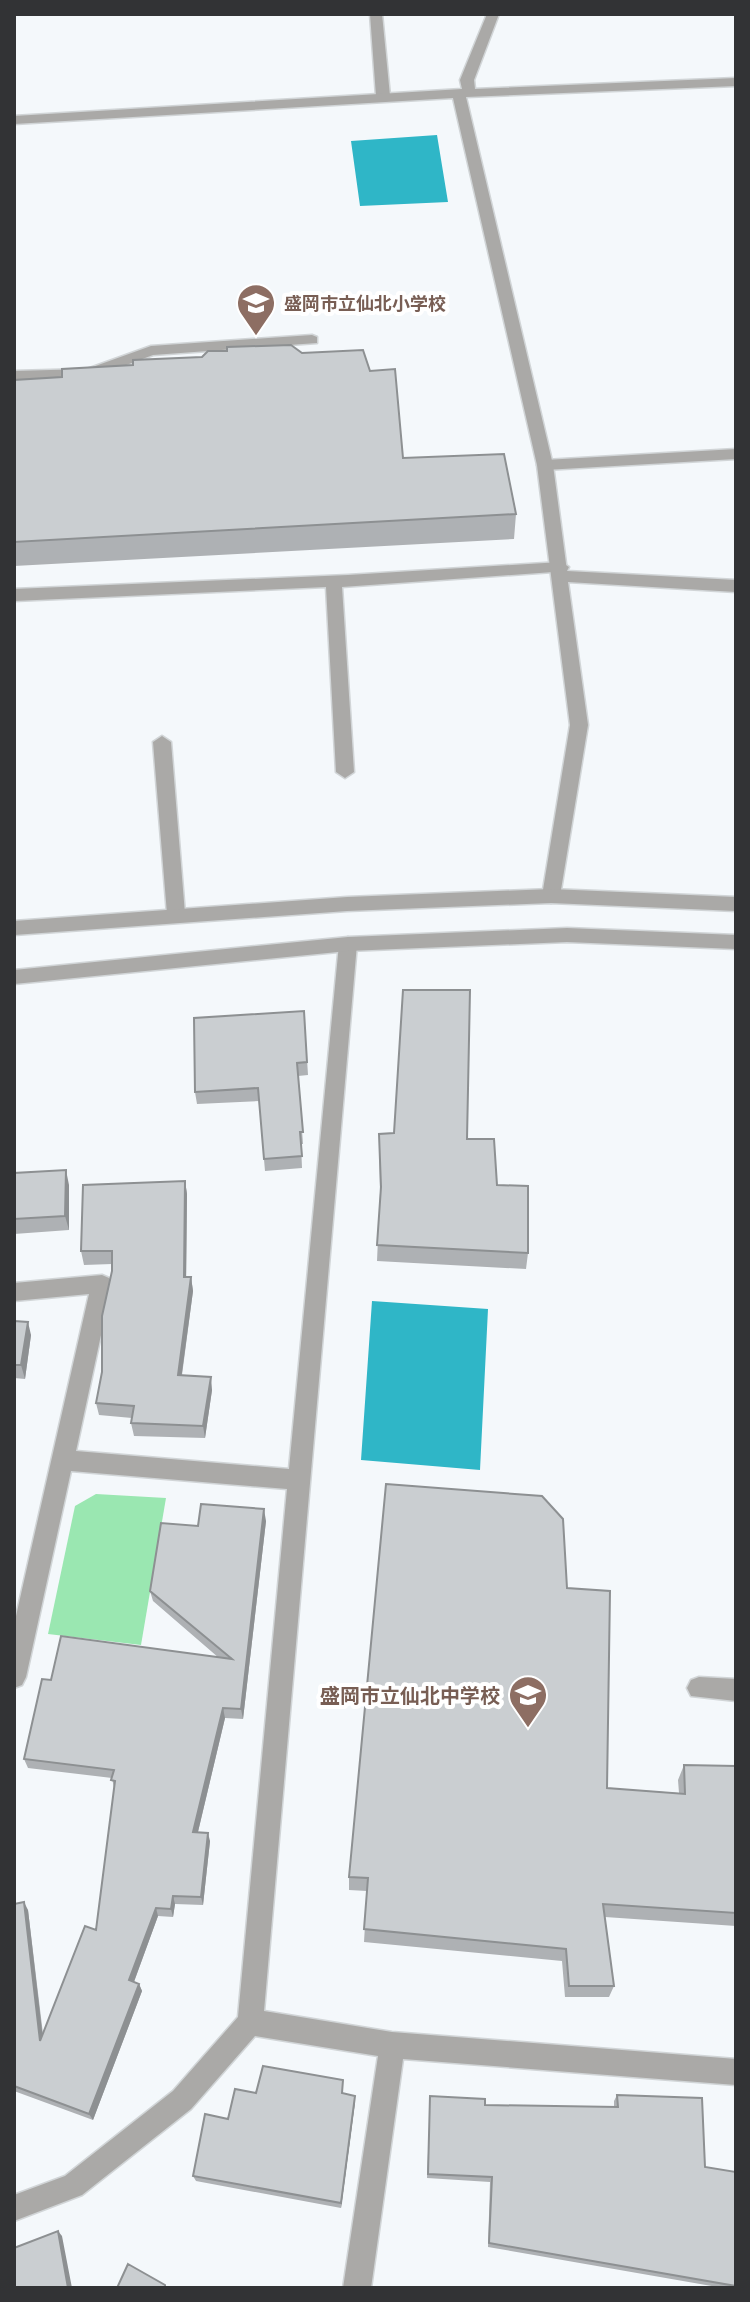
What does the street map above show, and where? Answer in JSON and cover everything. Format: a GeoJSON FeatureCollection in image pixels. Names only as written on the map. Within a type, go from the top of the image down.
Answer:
{"type":"FeatureCollection","features":[{"type":"Feature","properties":{"kind":"street"},"geometry":{"type":"LineString","coordinates":[[376,14],[383,96]]}},
{"type":"Feature","properties":{"kind":"street"},"geometry":{"type":"LineString","coordinates":[[493,14],[464,93],[545,465],[579,725],[551,896]]}},
{"type":"Feature","properties":{"kind":"street"},"geometry":{"type":"LineString","coordinates":[[14,120],[383,96],[736,82]]}},
{"type":"Feature","properties":{"kind":"street"},"geometry":{"type":"LineString","coordinates":[[14,376],[89,374],[151,351],[312,340]]}},
{"type":"Feature","properties":{"kind":"street"},"geometry":{"type":"LineString","coordinates":[[250,344],[252,365]]}},
{"type":"Feature","properties":{"kind":"street"},"geometry":{"type":"LineString","coordinates":[[545,465],[736,454]]}},
{"type":"Feature","properties":{"kind":"street"},"geometry":{"type":"LineString","coordinates":[[14,595],[561,571],[736,586]]}},
{"type":"Feature","properties":{"kind":"street"},"geometry":{"type":"LineString","coordinates":[[334,582],[345,772]]}},
{"type":"Feature","properties":{"kind":"street"},"geometry":{"type":"LineString","coordinates":[[162,742],[176,914]]}},
{"type":"Feature","properties":{"kind":"street"},"geometry":{"type":"LineString","coordinates":[[14,928],[176,914],[551,896],[736,904]]}},
{"type":"Feature","properties":{"kind":"street"},"geometry":{"type":"LineString","coordinates":[[14,977],[348,944],[567,935],[736,942]]}},
{"type":"Feature","properties":{"kind":"street"},"geometry":{"type":"LineString","coordinates":[[14,2208],[73,2186],[182,2100],[250,2022],[348,944]]}},
{"type":"Feature","properties":{"kind":"street"},"geometry":{"type":"LineString","coordinates":[[14,1292],[102,1284],[14,1677]]}},
{"type":"Feature","properties":{"kind":"street"},"geometry":{"type":"LineString","coordinates":[[63,1460],[300,1480]]}},
{"type":"Feature","properties":{"kind":"street"},"geometry":{"type":"LineString","coordinates":[[699,1688],[736,1690]]}},
{"type":"Feature","properties":{"kind":"street"},"geometry":{"type":"LineString","coordinates":[[250,2022],[392,2045],[736,2072]]}},
{"type":"Feature","properties":{"kind":"street"},"geometry":{"type":"LineString","coordinates":[[357,2288],[392,2045]]}},
{"type":"Feature","properties":{"kind":"green space"},"geometry":{"type":"Polygon","coordinates":[[[96,1494],[166,1498],[141,1645],[48,1634],[75,1506],[96,1494]]]}},
{"type":"Feature","properties":{"kind":"water"},"geometry":{"type":"Polygon","coordinates":[[[437,135],[448,202],[360,206],[351,141],[437,135]]]}},
{"type":"Feature","properties":{"kind":"water"},"geometry":{"type":"Polygon","coordinates":[[[372,1301],[488,1309],[480,1470],[361,1460],[372,1301]]]}},
{"type":"Feature","properties":{"kind":"building"},"geometry":{"type":"Polygon","coordinates":[[[291,345],[302,353],[363,350],[370,371],[395,369],[403,458],[504,454],[516,514],[14,542],[14,380],[62,377],[62,369],[133,365],[133,360],[202,357],[208,351],[227,351],[227,347],[291,345]]]}},
{"type":"Feature","properties":{"kind":"building"},"geometry":{"type":"Polygon","coordinates":[[[403,990],[470,990],[467,1139],[494,1139],[497,1185],[528,1186],[528,1253],[377,1245],[381,1187],[379,1134],[394,1133],[403,990]]]}},
{"type":"Feature","properties":{"kind":"building"},"geometry":{"type":"Polygon","coordinates":[[[304,1011],[307,1062],[297,1063],[302,1156],[264,1159],[258,1088],[195,1092],[194,1018],[304,1011]]]}},
{"type":"Feature","properties":{"kind":"building"},"geometry":{"type":"Polygon","coordinates":[[[66,1170],[65,1216],[14,1219],[14,1173],[66,1170]]]}},
{"type":"Feature","properties":{"kind":"building"},"geometry":{"type":"Polygon","coordinates":[[[185,1181],[184,1277],[191,1277],[178,1375],[211,1377],[203,1426],[131,1423],[134,1406],[96,1403],[102,1372],[102,1316],[112,1271],[112,1251],[81,1251],[83,1185],[185,1181]]]}},
{"type":"Feature","properties":{"kind":"building"},"geometry":{"type":"Polygon","coordinates":[[[14,1321],[28,1322],[21,1365],[14,1365],[14,1321]]]}},
{"type":"Feature","properties":{"kind":"building"},"geometry":{"type":"Polygon","coordinates":[[[386,1484],[542,1496],[563,1519],[567,1588],[610,1591],[607,1788],[685,1794],[684,1765],[736,1766],[736,1913],[603,1904],[614,1986],[569,1986],[566,1949],[364,1929],[368,1878],[349,1877],[386,1484]]]}},
{"type":"Feature","properties":{"kind":"building"},"geometry":{"type":"Polygon","coordinates":[[[201,1504],[264,1509],[241,1709],[223,1708],[193,1832],[208,1833],[201,1897],[173,1896],[171,1909],[156,1908],[129,1980],[139,1984],[89,2114],[14,2086],[14,1904],[24,1902],[40,2041],[85,1926],[96,1930],[114,1770],[24,1759],[42,1679],[51,1680],[61,1636],[232,1659],[150,1591],[161,1523],[198,1526],[201,1504]]]}},
{"type":"Feature","properties":{"kind":"building"},"geometry":{"type":"Polygon","coordinates":[[[263,2066],[343,2080],[342,2093],[355,2096],[341,2203],[193,2176],[205,2114],[228,2119],[235,2089],[256,2093],[263,2066]]]}},
{"type":"Feature","properties":{"kind":"building"},"geometry":{"type":"Polygon","coordinates":[[[617,2095],[702,2098],[705,2167],[736,2172],[736,2286],[489,2243],[492,2177],[428,2174],[430,2096],[485,2099],[485,2105],[618,2107],[617,2095]]]}},
{"type":"Feature","properties":{"kind":"building"},"geometry":{"type":"Polygon","coordinates":[[[58,2231],[68,2288],[14,2288],[14,2248],[58,2231]]]}},
{"type":"Feature","properties":{"kind":"building"},"geometry":{"type":"Polygon","coordinates":[[[128,2264],[165,2285],[165,2288],[117,2288],[128,2264]]]}},
{"type":"Feature","properties":{"kind":"place","name":"盛岡市立仙北小学校"},"geometry":{"type":"Point","coordinates":[256,337]}},
{"type":"Feature","properties":{"kind":"place","name":"盛岡市立仙北中学校"},"geometry":{"type":"Point","coordinates":[528,1729]}}]}
